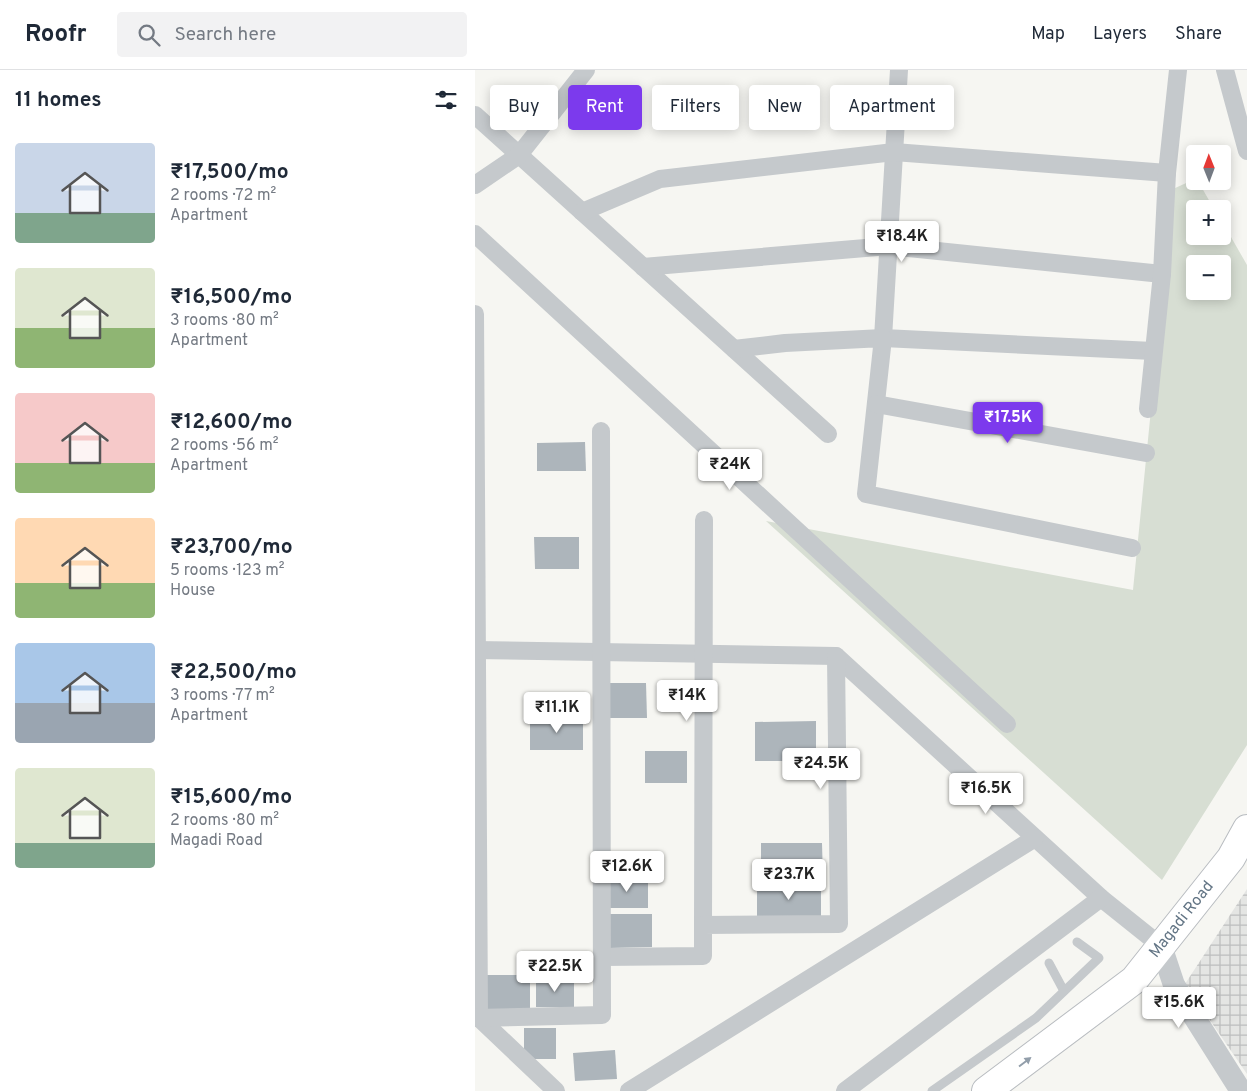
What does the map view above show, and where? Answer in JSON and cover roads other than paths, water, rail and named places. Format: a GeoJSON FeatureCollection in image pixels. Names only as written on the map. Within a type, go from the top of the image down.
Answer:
{"type":"FeatureCollection","features":[{"type":"Feature","properties":{"kind":"main road","name":"Magadi Road"},"geometry":{"type":"LineString","coordinates":[[1016,1091],[1143,996],[1164,955],[1231,858],[1247,829]]}},
{"type":"Feature","properties":{"kind":"main road","name":"Magadi Road"},"geometry":{"type":"LineString","coordinates":[[986,1091],[1164,955],[1242,871],[1247,862]]}},
{"type":"Feature","properties":{"kind":"street"},"geometry":{"type":"LineString","coordinates":[[475,184],[519,155],[586,70]]}},
{"type":"Feature","properties":{"kind":"street"},"geometry":{"type":"LineString","coordinates":[[899,70],[883,338],[866,494],[1132,548]]}},
{"type":"Feature","properties":{"kind":"street"},"geometry":{"type":"LineString","coordinates":[[1148,409],[1162,274],[1167,173],[1179,70]]}},
{"type":"Feature","properties":{"kind":"street"},"geometry":{"type":"LineString","coordinates":[[1225,70],[1247,151]]}},
{"type":"Feature","properties":{"kind":"street"},"geometry":{"type":"LineString","coordinates":[[475,115],[828,434]]}},
{"type":"Feature","properties":{"kind":"street"},"geometry":{"type":"LineString","coordinates":[[582,212],[660,179],[894,152],[1167,173]]}},
{"type":"Feature","properties":{"kind":"street"},"geometry":{"type":"LineString","coordinates":[[475,234],[1007,724]]}},
{"type":"Feature","properties":{"kind":"street"},"geometry":{"type":"LineString","coordinates":[[643,267],[889,246],[1162,274]]}},
{"type":"Feature","properties":{"kind":"street"},"geometry":{"type":"LineString","coordinates":[[475,314],[477,1018],[556,1091]]}},
{"type":"Feature","properties":{"kind":"street"},"geometry":{"type":"LineString","coordinates":[[734,349],[785,343],[883,338],[1153,351]]}},
{"type":"Feature","properties":{"kind":"street"},"geometry":{"type":"LineString","coordinates":[[876,404],[1146,453]]}},
{"type":"Feature","properties":{"kind":"street"},"geometry":{"type":"LineString","coordinates":[[477,1018],[602,1015],[601,431]]}},
{"type":"Feature","properties":{"kind":"street"},"geometry":{"type":"LineString","coordinates":[[602,957],[703,956],[704,520]]}},
{"type":"Feature","properties":{"kind":"street"},"geometry":{"type":"LineString","coordinates":[[476,650],[836,656],[1164,955],[1174,985],[1241,1091]]}},
{"type":"Feature","properties":{"kind":"street"},"geometry":{"type":"LineString","coordinates":[[703,925],[839,924],[836,656]]}},
{"type":"Feature","properties":{"kind":"street"},"geometry":{"type":"LineString","coordinates":[[629,1091],[1035,838]]}},
{"type":"Feature","properties":{"kind":"street"},"geometry":{"type":"LineString","coordinates":[[845,1091],[1101,898]]}},
{"type":"Feature","properties":{"kind":"lane"},"geometry":{"type":"LineString","coordinates":[[933,1091],[1036,1018],[1099,958],[1077,942]]}},
{"type":"Feature","properties":{"kind":"lane"},"geometry":{"type":"LineString","coordinates":[[1049,963],[1064,991]]}}]}
